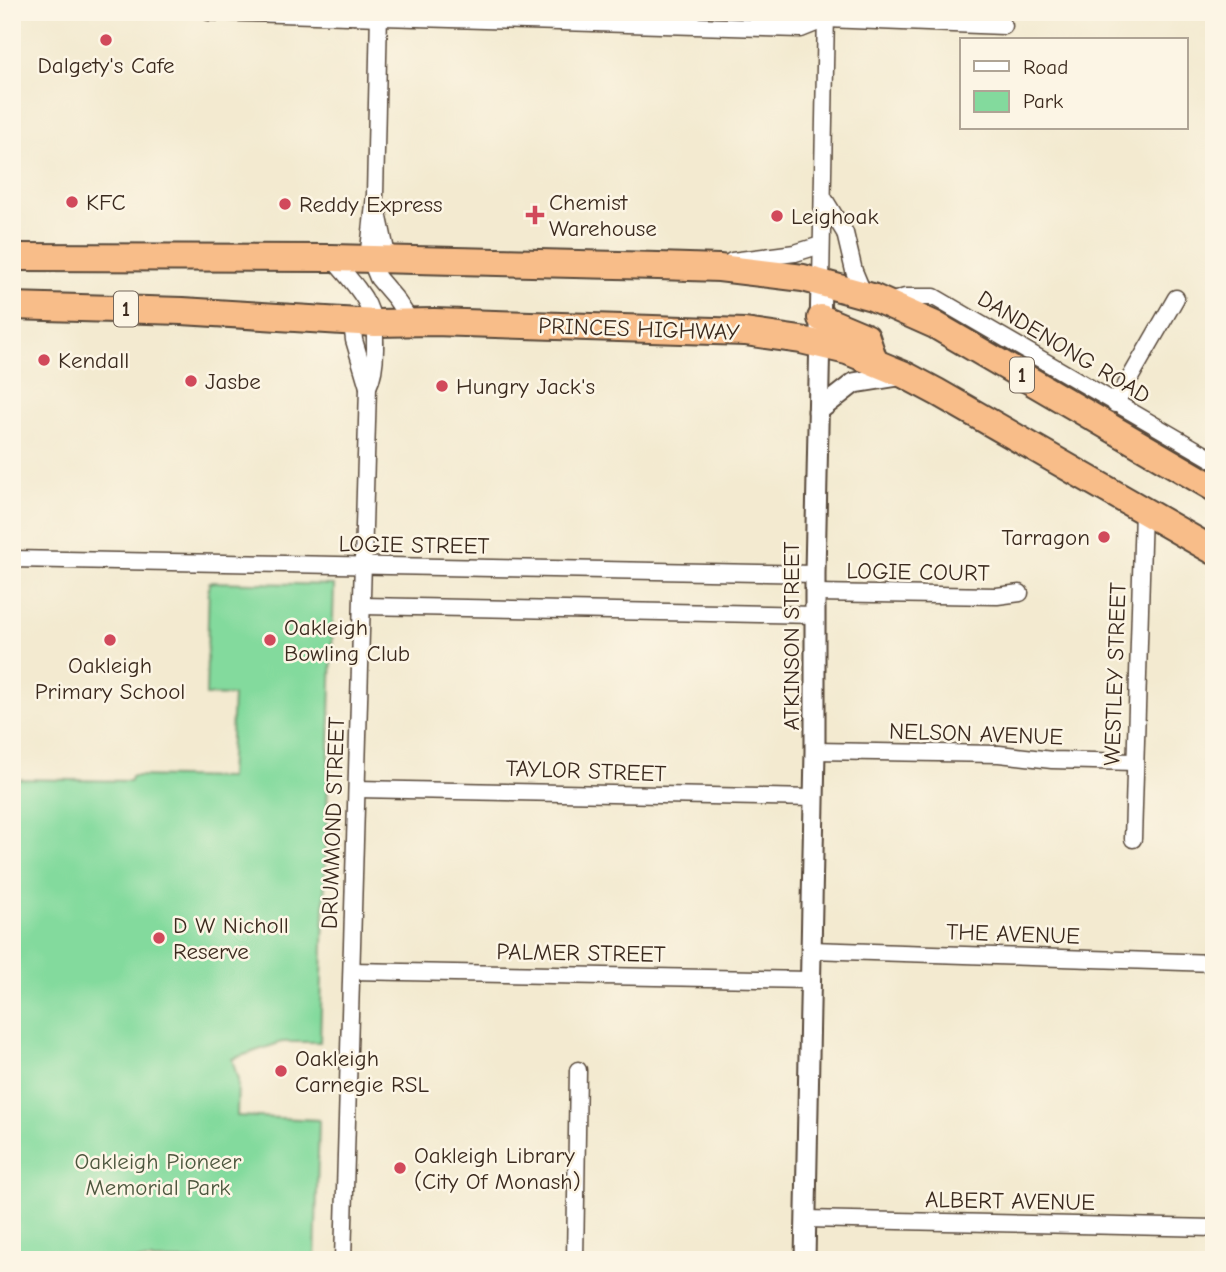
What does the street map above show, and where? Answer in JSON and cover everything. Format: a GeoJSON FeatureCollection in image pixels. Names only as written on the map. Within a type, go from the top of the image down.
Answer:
{"type":"FeatureCollection","features":[{"type":"Feature","properties":{"kind":"highway","name":"1"},"geometry":{"type":"LineString","coordinates":[[12,257],[332,258],[685,267],[778,274],[821,282],[875,299],[958,337],[1214,488]]}},
{"type":"Feature","properties":{"kind":"highway","name":"PRINCES HIGHWAY"},"geometry":{"type":"LineString","coordinates":[[12,306],[182,311],[363,322],[745,332],[821,344],[874,361],[905,375],[1214,551]]}},
{"type":"Feature","properties":{"kind":"highway"},"geometry":{"type":"LineString","coordinates":[[821,318],[866,337],[874,361]]}},
{"type":"Feature","properties":{"kind":"street"},"geometry":{"type":"LineString","coordinates":[[209,12],[682,20],[802,29],[822,14],[1004,26]]}},
{"type":"Feature","properties":{"kind":"street","name":"ATKINSON STREET"},"geometry":{"type":"LineString","coordinates":[[805,1260],[821,344],[822,14]]}},
{"type":"Feature","properties":{"kind":"street"},"geometry":{"type":"LineString","coordinates":[[379,15],[375,195],[368,245],[379,260],[382,285],[395,298],[412,323]]}},
{"type":"Feature","properties":{"kind":"street"},"geometry":{"type":"LineString","coordinates":[[823,197],[845,233],[854,269],[875,299]]}},
{"type":"Feature","properties":{"kind":"street"},"geometry":{"type":"LineString","coordinates":[[685,267],[795,253],[821,245]]}},
{"type":"Feature","properties":{"kind":"street","name":"DRUMMOND STREET"},"geometry":{"type":"LineString","coordinates":[[332,258],[368,301],[363,322],[354,340],[368,387],[343,1260]]}},
{"type":"Feature","properties":{"kind":"street","name":"DANDENONG ROAD"},"geometry":{"type":"LineString","coordinates":[[875,299],[934,296],[1214,460]]}},
{"type":"Feature","properties":{"kind":"street"},"geometry":{"type":"LineString","coordinates":[[1115,404],[1176,298]]}},
{"type":"Feature","properties":{"kind":"street","name":"DRUMMOND STREET"},"geometry":{"type":"LineString","coordinates":[[363,322],[373,377],[368,387]]}},
{"type":"Feature","properties":{"kind":"street"},"geometry":{"type":"LineString","coordinates":[[818,411],[855,383],[905,375]]}},
{"type":"Feature","properties":{"kind":"street","name":"WESTLEY STREET"},"geometry":{"type":"LineString","coordinates":[[1133,839],[1143,511]]}},
{"type":"Feature","properties":{"kind":"street","name":"LOGIE STREET"},"geometry":{"type":"LineString","coordinates":[[12,559],[364,566],[815,584]]}},
{"type":"Feature","properties":{"kind":"street","name":"LOGIE COURT"},"geometry":{"type":"LineString","coordinates":[[815,584],[997,596],[1020,593]]}},
{"type":"Feature","properties":{"kind":"street"},"geometry":{"type":"LineString","coordinates":[[363,606],[816,615]]}},
{"type":"Feature","properties":{"kind":"street","name":"NELSON AVENUE"},"geometry":{"type":"LineString","coordinates":[[815,751],[999,754],[1052,760],[1135,762]]}},
{"type":"Feature","properties":{"kind":"street","name":"TAYLOR STREET"},"geometry":{"type":"LineString","coordinates":[[357,789],[814,798]]}},
{"type":"Feature","properties":{"kind":"street","name":"THE AVENUE"},"geometry":{"type":"LineString","coordinates":[[811,950],[1214,963]]}},
{"type":"Feature","properties":{"kind":"street","name":"PALMER STREET"},"geometry":{"type":"LineString","coordinates":[[352,971],[810,980]]}},
{"type":"Feature","properties":{"kind":"street"},"geometry":{"type":"LineString","coordinates":[[575,1260],[578,1070]]}},
{"type":"Feature","properties":{"kind":"street","name":"ALBERT AVENUE"},"geometry":{"type":"LineString","coordinates":[[806,1219],[1214,1228]]}},
{"type":"Feature","properties":{"kind":"green space","name":"Oakleigh Pioneer Memorial Park"},"geometry":{"type":"Polygon","coordinates":[[[209,582],[334,585],[320,1042],[282,1042],[232,1059],[238,1080],[237,1116],[319,1120],[315,1260],[12,1260],[12,779],[130,781],[131,776],[229,778],[233,696],[206,695],[209,582]]]}},
{"type":"Feature","properties":{"kind":"place","name":"Dalgety's Cafe"},"geometry":{"type":"Point","coordinates":[106,40]}},
{"type":"Feature","properties":{"kind":"place","name":"KFC"},"geometry":{"type":"Point","coordinates":[72,202]}},
{"type":"Feature","properties":{"kind":"place","name":"Reddy Express"},"geometry":{"type":"Point","coordinates":[285,204]}},
{"type":"Feature","properties":{"kind":"place","name":"Chemist Warehouse"},"geometry":{"type":"Point","coordinates":[535,215]}},
{"type":"Feature","properties":{"kind":"place","name":"Leighoak"},"geometry":{"type":"Point","coordinates":[777,216]}},
{"type":"Feature","properties":{"kind":"place","name":"Kendall"},"geometry":{"type":"Point","coordinates":[44,360]}},
{"type":"Feature","properties":{"kind":"place","name":"Jasbe"},"geometry":{"type":"Point","coordinates":[191,381]}},
{"type":"Feature","properties":{"kind":"place","name":"Hungry Jack's"},"geometry":{"type":"Point","coordinates":[442,386]}},
{"type":"Feature","properties":{"kind":"place","name":"Tarragon"},"geometry":{"type":"Point","coordinates":[1104,537]}},
{"type":"Feature","properties":{"kind":"place","name":"Oakleigh Primary School"},"geometry":{"type":"Point","coordinates":[110,640]}},
{"type":"Feature","properties":{"kind":"place","name":"Oakleigh Bowling Club"},"geometry":{"type":"Point","coordinates":[270,640]}},
{"type":"Feature","properties":{"kind":"place","name":"D W Nicholl Reserve"},"geometry":{"type":"Point","coordinates":[159,938]}},
{"type":"Feature","properties":{"kind":"place","name":"Oakleigh Carnegie RSL"},"geometry":{"type":"Point","coordinates":[281,1071]}},
{"type":"Feature","properties":{"kind":"place","name":"Oakleigh Library (City Of Monash)"},"geometry":{"type":"Point","coordinates":[400,1168]}}]}
